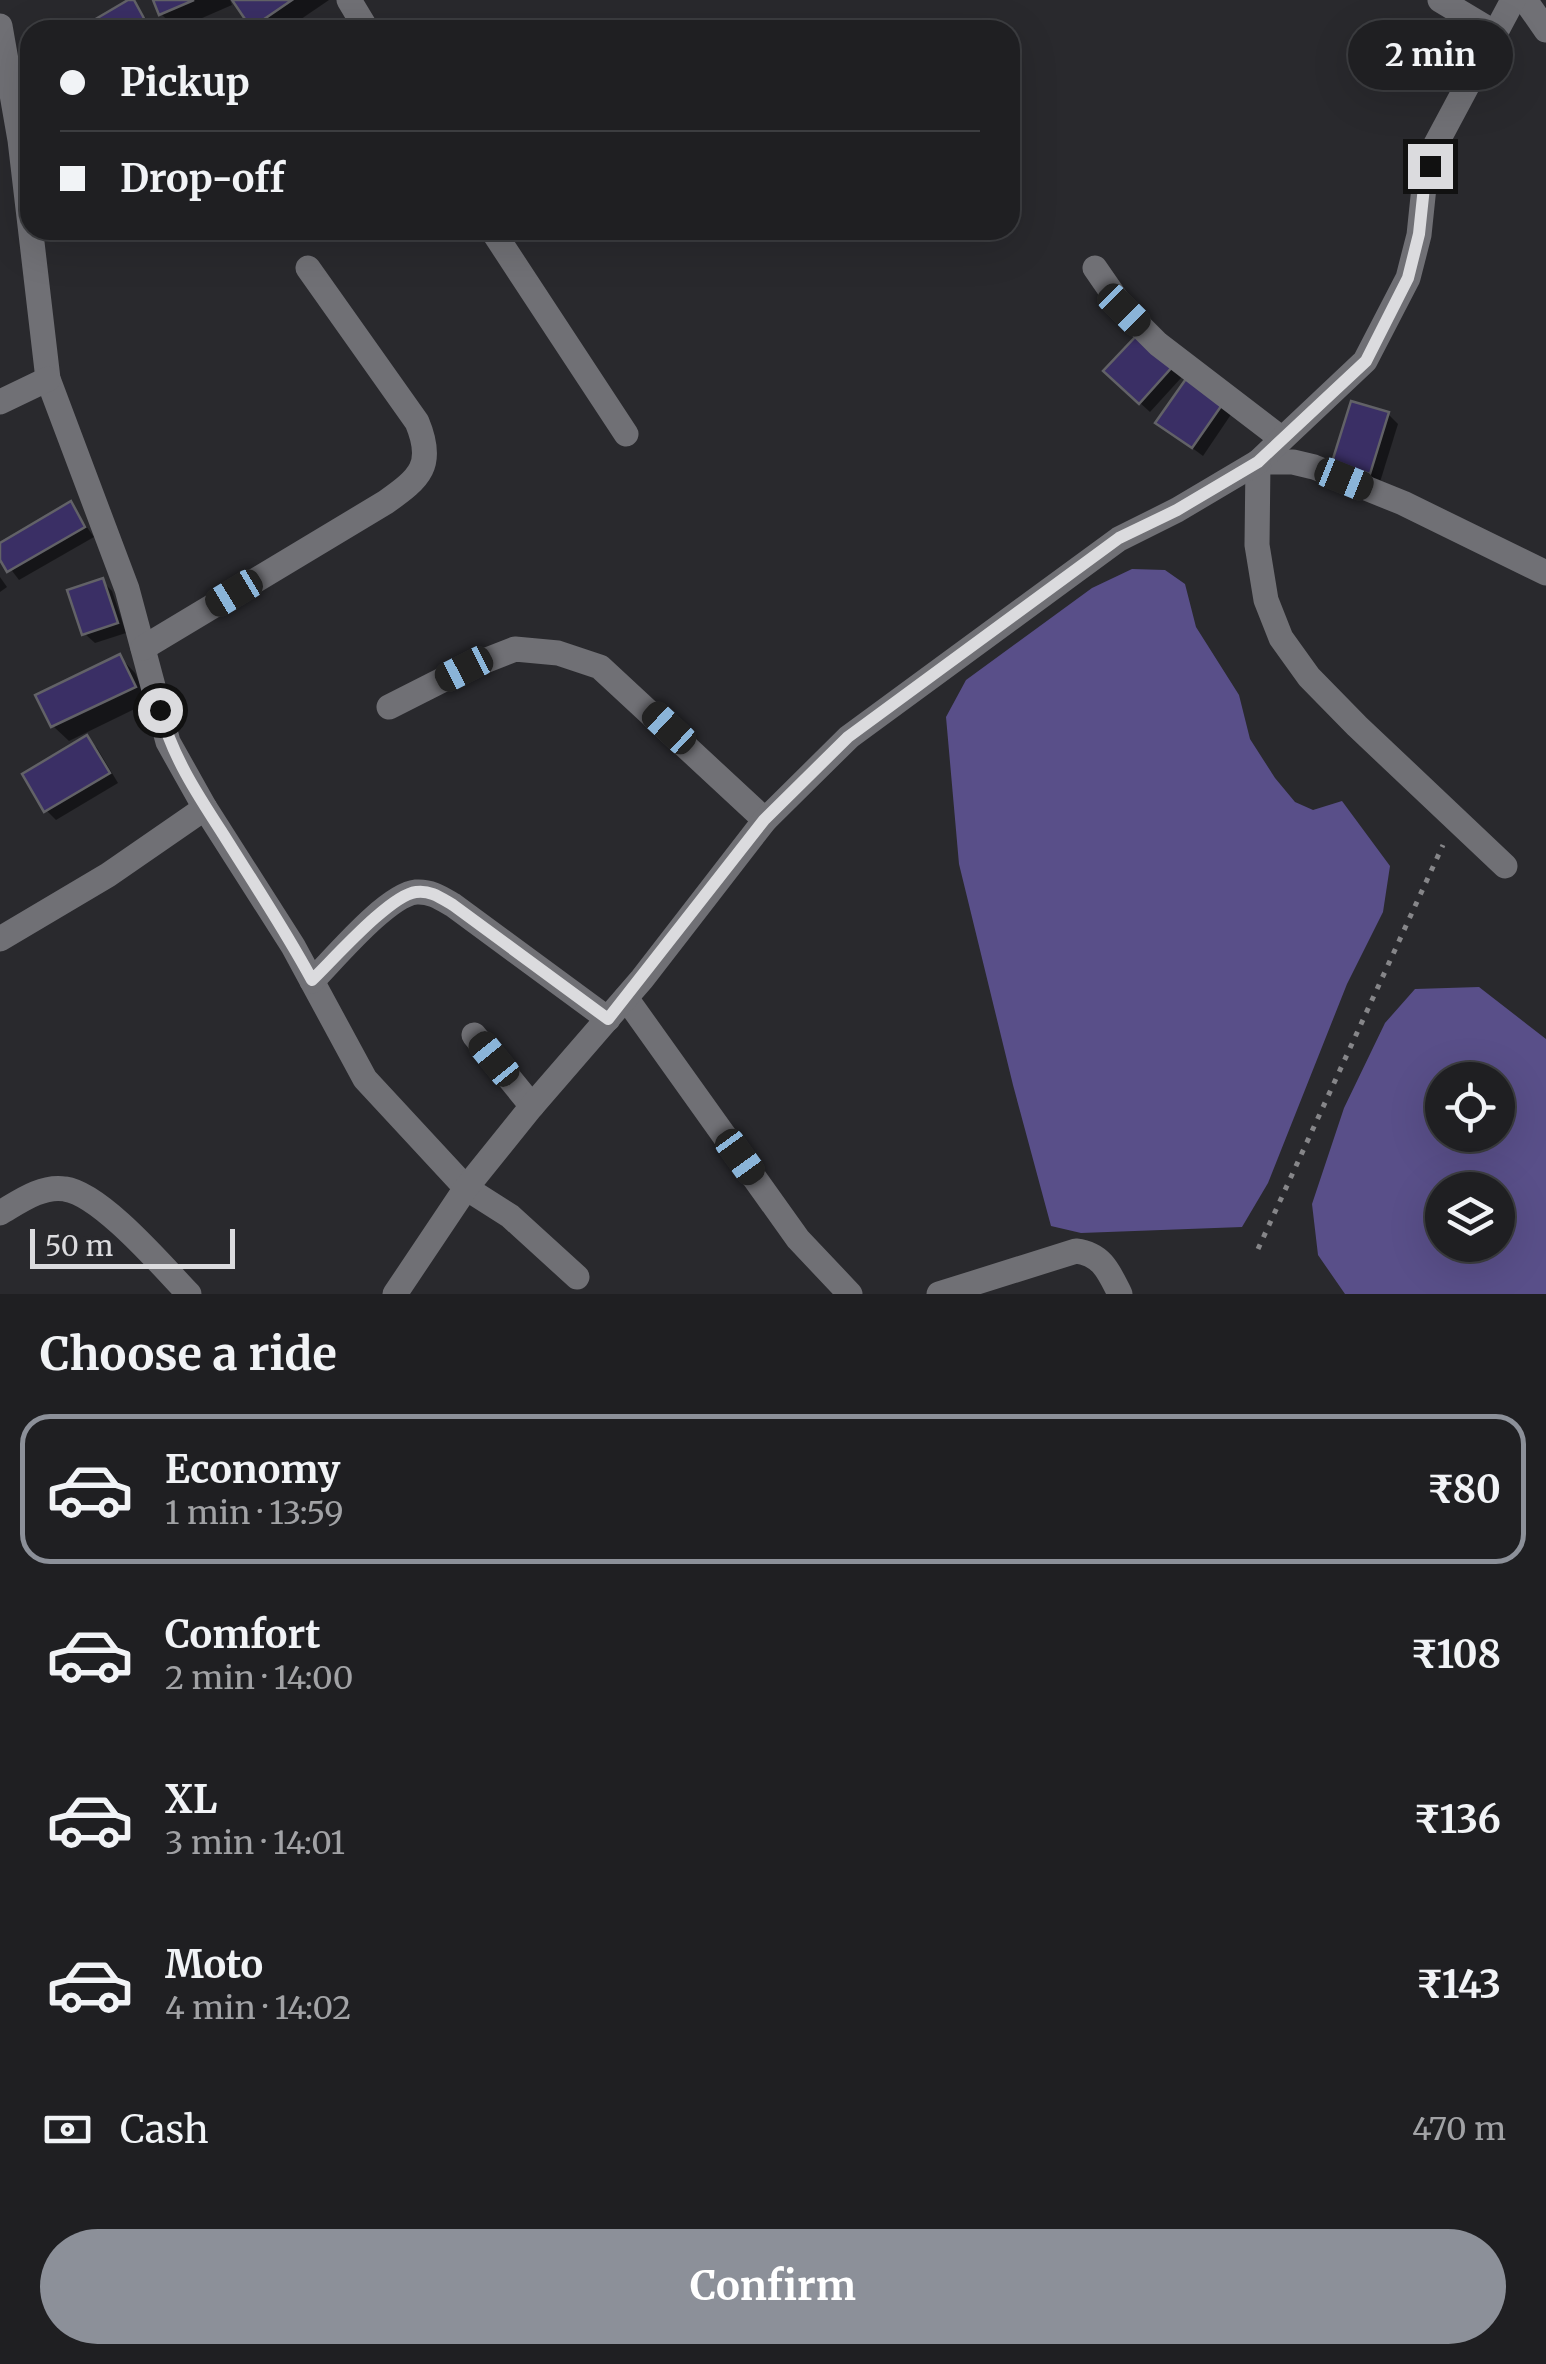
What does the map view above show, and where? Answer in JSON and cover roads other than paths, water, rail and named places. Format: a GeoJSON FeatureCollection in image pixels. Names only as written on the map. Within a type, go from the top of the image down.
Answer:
{"type":"FeatureCollection","features":[{"type":"Feature","properties":{"kind":"street"},"geometry":{"type":"LineString","coordinates":[[1440,0],[1495,32]]}},
{"type":"Feature","properties":{"kind":"street"},"geometry":{"type":"LineString","coordinates":[[395,1294],[466,1188],[626,998],[764,820],[848,737],[1119,538],[1177,510],[1258,462],[1366,361],[1408,278],[1436,144],[1513,0]]}},
{"type":"Feature","properties":{"kind":"street"},"geometry":{"type":"LineString","coordinates":[[1525,0],[1546,30]]}},
{"type":"Feature","properties":{"kind":"street"},"geometry":{"type":"LineString","coordinates":[[0,26],[20,140]]}},
{"type":"Feature","properties":{"kind":"street"},"geometry":{"type":"LineString","coordinates":[[31,240],[48,379],[127,589],[168,742],[293,946],[365,1079],[466,1188],[510,1216],[577,1276]]}},
{"type":"Feature","properties":{"kind":"street"},"geometry":{"type":"LineString","coordinates":[[499,240],[626,434]]}},
{"type":"Feature","properties":{"kind":"street"},"geometry":{"type":"LineString","coordinates":[[143,648],[386,502],[411,484],[421,471],[426,457],[417,422],[308,268]]}},
{"type":"Feature","properties":{"kind":"street"},"geometry":{"type":"LineString","coordinates":[[1095,268],[1124,310],[1158,344],[1282,439]]}},
{"type":"Feature","properties":{"kind":"street"},"geometry":{"type":"LineString","coordinates":[[0,402],[48,379]]}},
{"type":"Feature","properties":{"kind":"street"},"geometry":{"type":"LineString","coordinates":[[1258,462],[1314,466],[1403,503],[1546,573]]}},
{"type":"Feature","properties":{"kind":"street"},"geometry":{"type":"LineString","coordinates":[[1258,462],[1257,545],[1266,600],[1281,638],[1345,714],[1505,866]]}},
{"type":"Feature","properties":{"kind":"street"},"geometry":{"type":"LineString","coordinates":[[389,707],[464,669],[515,649],[558,654],[600,667],[764,820]]}},
{"type":"Feature","properties":{"kind":"street"},"geometry":{"type":"LineString","coordinates":[[0,938],[108,875],[205,808]]}},
{"type":"Feature","properties":{"kind":"street"},"geometry":{"type":"LineString","coordinates":[[312,980],[391,904],[420,891],[453,905],[608,1019]]}},
{"type":"Feature","properties":{"kind":"street"},"geometry":{"type":"LineString","coordinates":[[626,998],[798,1239],[850,1294]]}},
{"type":"Feature","properties":{"kind":"street"},"geometry":{"type":"LineString","coordinates":[[474,1035],[532,1106]]}},
{"type":"Feature","properties":{"kind":"street"},"geometry":{"type":"LineString","coordinates":[[0,1212],[35,1193],[50,1190],[64,1188],[84,1196],[141,1244],[189,1294]]}},
{"type":"Feature","properties":{"kind":"street"},"geometry":{"type":"LineString","coordinates":[[939,1294],[1076,1251],[1099,1259],[1120,1294]]}}]}
